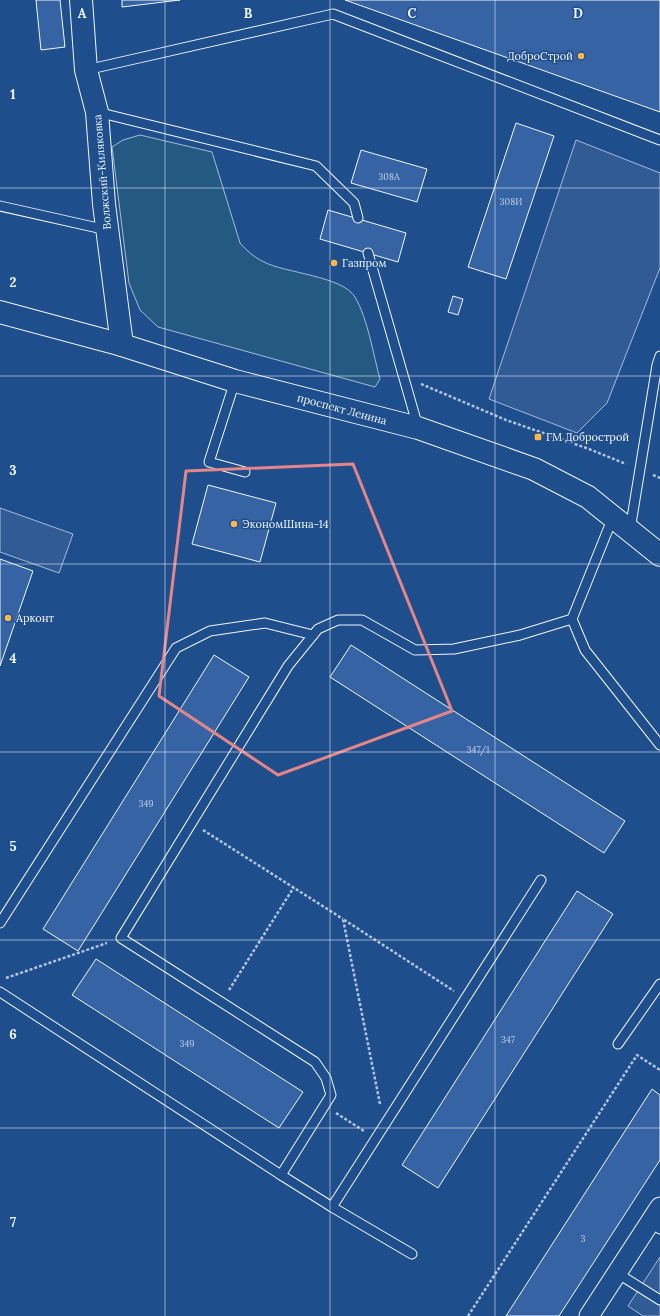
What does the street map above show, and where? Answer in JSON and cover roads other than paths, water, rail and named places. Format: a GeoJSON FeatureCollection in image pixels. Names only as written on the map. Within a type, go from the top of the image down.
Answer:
{"type":"FeatureCollection","features":[{"type":"Feature","properties":{"kind":"main road","name":"Волжский-Киляковка"},"geometry":{"type":"LineString","coordinates":[[81,0],[86,70],[96,112],[107,230],[122,345]]}},
{"type":"Feature","properties":{"kind":"main road","name":"проспект Ленина"},"geometry":{"type":"LineString","coordinates":[[0,312],[122,345],[235,381],[418,428],[534,469],[588,497],[660,556]]}},
{"type":"Feature","properties":{"kind":"street"},"geometry":{"type":"LineString","coordinates":[[589,1316],[617,1273],[655,1226],[660,1207]]}},
{"type":"Feature","properties":{"kind":"lane"},"geometry":{"type":"LineString","coordinates":[[86,70],[333,14],[660,140]]}},
{"type":"Feature","properties":{"kind":"lane"},"geometry":{"type":"LineString","coordinates":[[96,112],[316,166],[354,203],[358,218]]}},
{"type":"Feature","properties":{"kind":"lane"},"geometry":{"type":"LineString","coordinates":[[0,206],[107,230]]}},
{"type":"Feature","properties":{"kind":"lane"},"geometry":{"type":"LineString","coordinates":[[368,253],[418,428]]}},
{"type":"Feature","properties":{"kind":"lane"},"geometry":{"type":"LineString","coordinates":[[630,530],[656,366],[660,356]]}},
{"type":"Feature","properties":{"kind":"lane"},"geometry":{"type":"LineString","coordinates":[[235,381],[209,462],[245,472]]}},
{"type":"Feature","properties":{"kind":"lane"},"geometry":{"type":"LineString","coordinates":[[613,517],[572,620],[585,650],[660,746]]}},
{"type":"Feature","properties":{"kind":"lane"},"geometry":{"type":"LineString","coordinates":[[281,1175],[331,1095],[326,1078],[315,1062],[121,938],[288,666],[318,629],[338,620],[362,620],[415,650],[454,649],[520,635],[572,620]]}},
{"type":"Feature","properties":{"kind":"lane"},"geometry":{"type":"LineString","coordinates":[[0,923],[176,648],[210,631],[265,623],[313,635]]}},
{"type":"Feature","properties":{"kind":"lane"},"geometry":{"type":"LineString","coordinates":[[332,1207],[541,880]]}},
{"type":"Feature","properties":{"kind":"lane"},"geometry":{"type":"LineString","coordinates":[[618,1044],[660,984]]}},
{"type":"Feature","properties":{"kind":"lane"},"geometry":{"type":"LineString","coordinates":[[0,992],[281,1175],[412,1254]]}},
{"type":"Feature","properties":{"kind":"lane"},"geometry":{"type":"LineString","coordinates":[[617,1273],[660,1300]]}},
{"type":"Feature","properties":{"kind":"place","name":"ДоброСтрой"},"geometry":{"type":"Point","coordinates":[581,56]}},
{"type":"Feature","properties":{"kind":"place","name":"Газпром"},"geometry":{"type":"Point","coordinates":[334,263]}},
{"type":"Feature","properties":{"kind":"place","name":"ГМ Добрострой"},"geometry":{"type":"Point","coordinates":[538,437]}},
{"type":"Feature","properties":{"kind":"place","name":"ЭкономШина-14"},"geometry":{"type":"Point","coordinates":[234,524]}},
{"type":"Feature","properties":{"kind":"place","name":"Арконт"},"geometry":{"type":"Point","coordinates":[8,618]}}]}
